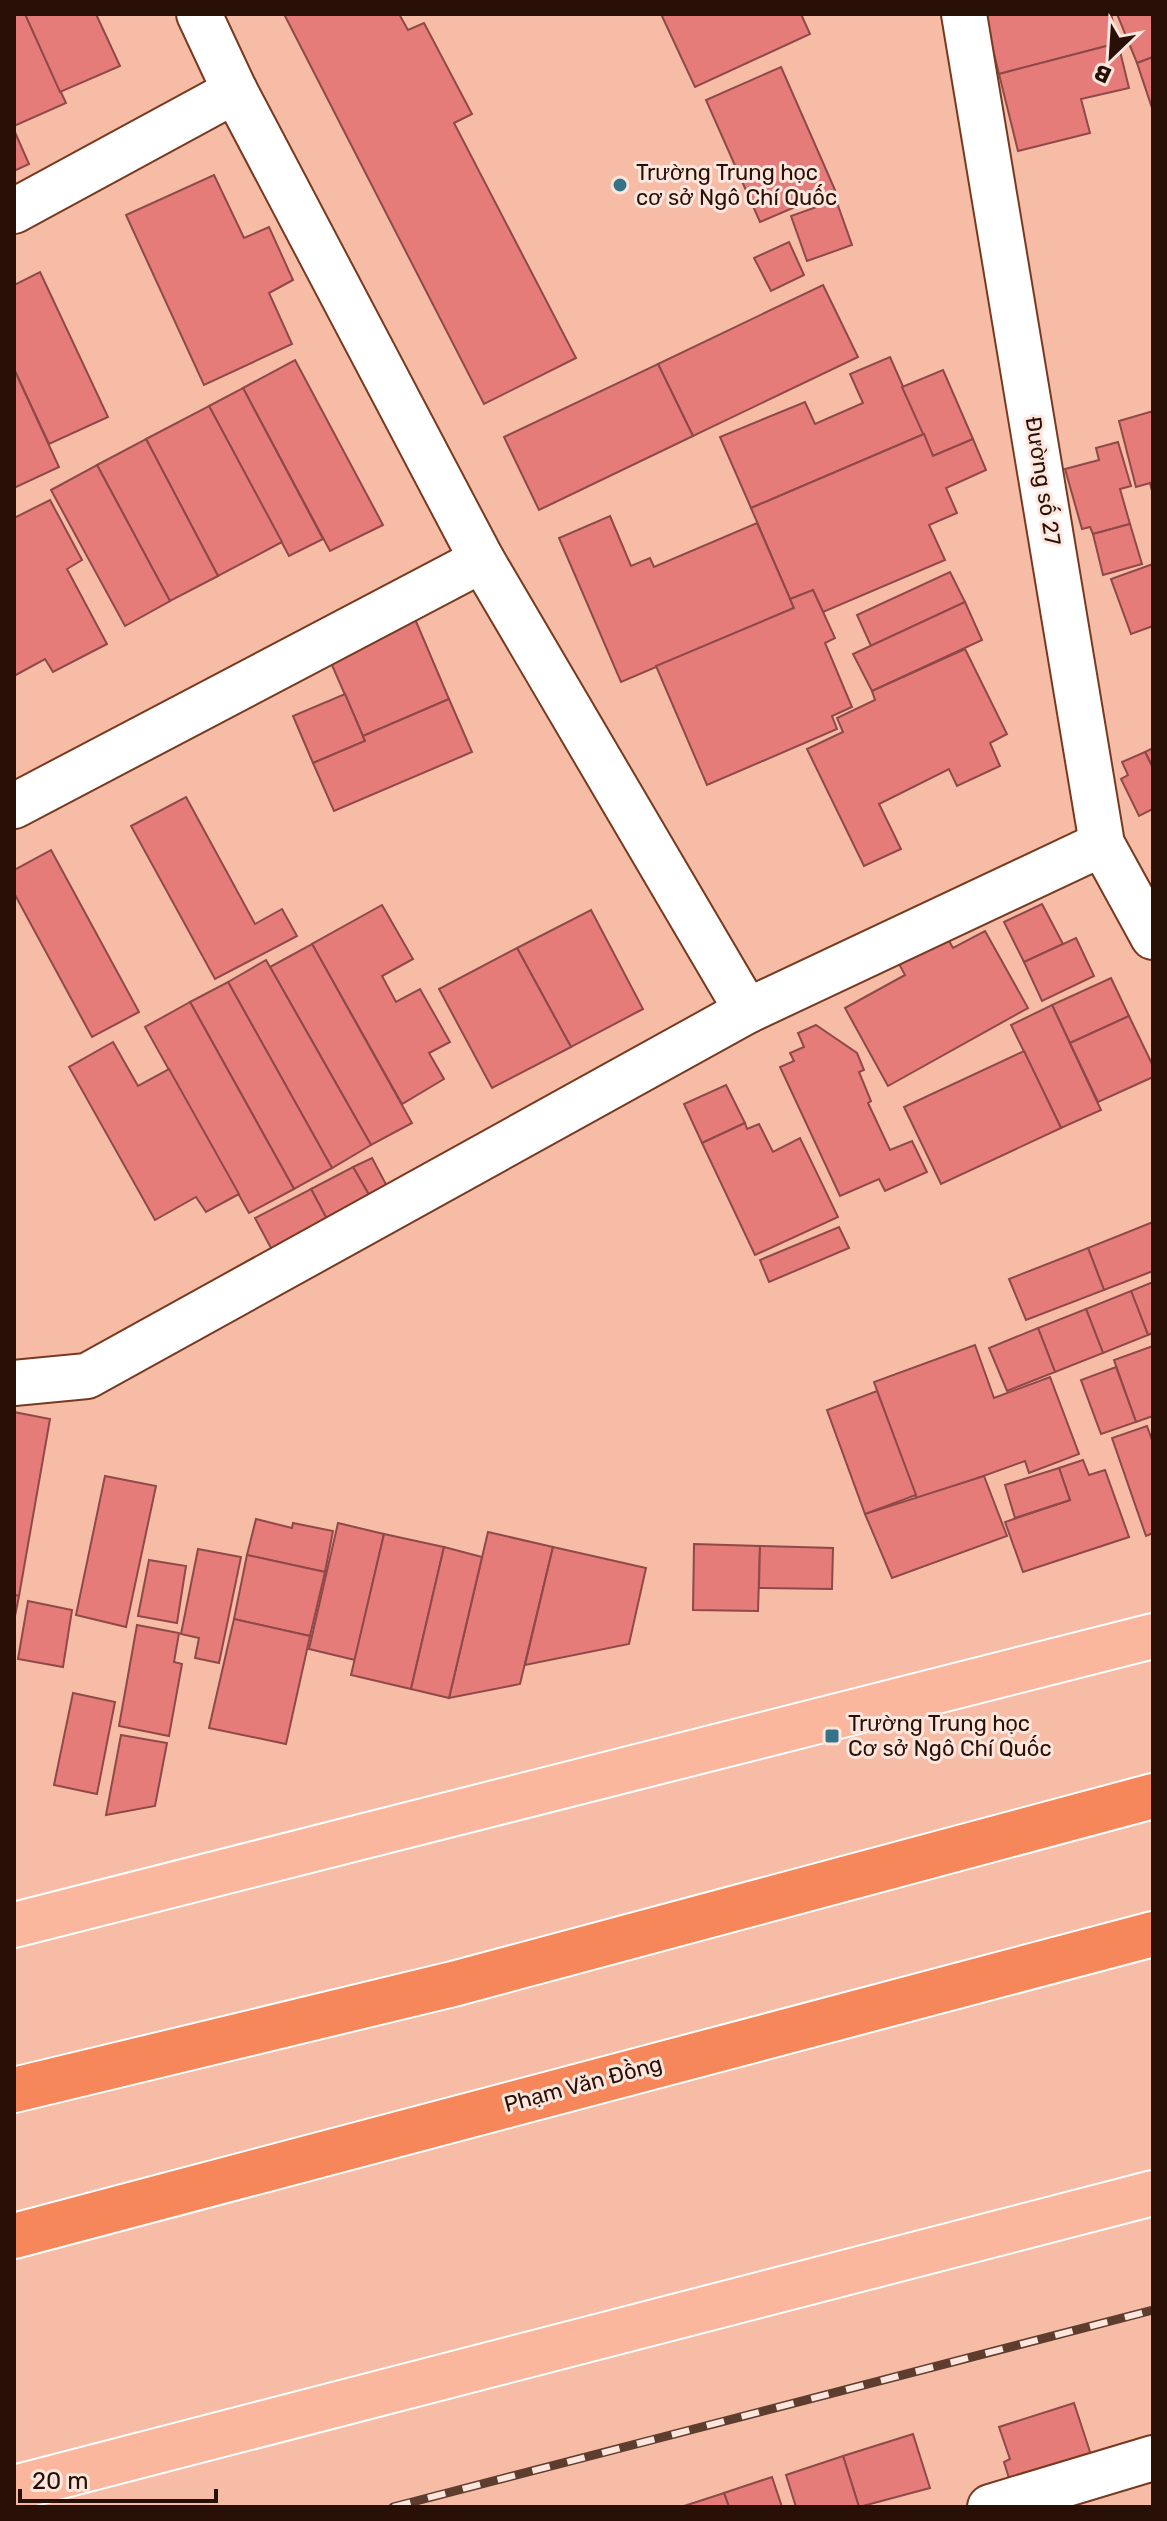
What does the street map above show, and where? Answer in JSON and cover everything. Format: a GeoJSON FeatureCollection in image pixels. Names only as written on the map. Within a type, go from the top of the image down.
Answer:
{"type":"FeatureCollection","features":[{"type":"Feature","properties":{"kind":"highway"},"geometry":{"type":"LineString","coordinates":[[14,2090],[453,1984],[1153,1796]]}},
{"type":"Feature","properties":{"kind":"highway","name":"Phạm Văn Đồng"},"geometry":{"type":"LineString","coordinates":[[14,2236],[1153,1934]]}},
{"type":"Feature","properties":{"kind":"main road"},"geometry":{"type":"LineString","coordinates":[[14,1925],[1153,1636]]}},
{"type":"Feature","properties":{"kind":"main road"},"geometry":{"type":"LineString","coordinates":[[14,2488],[1153,2193]]}},
{"type":"Feature","properties":{"kind":"street"},"geometry":{"type":"LineString","coordinates":[[199,14],[235,91],[482,560],[747,1011]]}},
{"type":"Feature","properties":{"kind":"street","name":"Đường số 27"},"geometry":{"type":"LineString","coordinates":[[964,14],[1102,844],[1153,937]]}},
{"type":"Feature","properties":{"kind":"street"},"geometry":{"type":"LineString","coordinates":[[14,211],[235,91]]}},
{"type":"Feature","properties":{"kind":"street"},"geometry":{"type":"LineString","coordinates":[[14,806],[482,560]]}},
{"type":"Feature","properties":{"kind":"street"},"geometry":{"type":"LineString","coordinates":[[14,1383],[87,1376],[747,1011],[1102,844]]}},
{"type":"Feature","properties":{"kind":"street"},"geometry":{"type":"LineString","coordinates":[[990,2507],[1153,2458]]}},
{"type":"Feature","properties":{"kind":"building"},"geometry":{"type":"Polygon","coordinates":[[[14,14],[25,14],[66,103],[14,126],[14,14]]]}},
{"type":"Feature","properties":{"kind":"building"},"geometry":{"type":"Polygon","coordinates":[[[25,14],[96,14],[120,66],[60,92],[25,14]]]}},
{"type":"Feature","properties":{"kind":"building"},"geometry":{"type":"Polygon","coordinates":[[[284,14],[399,14],[408,30],[424,23],[472,114],[454,123],[576,358],[484,404],[284,14]]]}},
{"type":"Feature","properties":{"kind":"building"},"geometry":{"type":"Polygon","coordinates":[[[661,14],[801,14],[810,34],[695,87],[661,14]]]}},
{"type":"Feature","properties":{"kind":"building"},"geometry":{"type":"Polygon","coordinates":[[[984,14],[1111,14],[1118,43],[999,74],[984,14]]]}},
{"type":"Feature","properties":{"kind":"building"},"geometry":{"type":"Polygon","coordinates":[[[1117,14],[1153,14],[1153,57],[1137,63],[1117,14]]]}},
{"type":"Feature","properties":{"kind":"building"},"geometry":{"type":"Polygon","coordinates":[[[1118,43],[1129,88],[1081,99],[1090,133],[1018,151],[999,74],[1118,43]]]}},
{"type":"Feature","properties":{"kind":"building"},"geometry":{"type":"Polygon","coordinates":[[[1153,57],[1153,111],[1137,63],[1153,57]]]}},
{"type":"Feature","properties":{"kind":"building"},"geometry":{"type":"Polygon","coordinates":[[[781,67],[835,190],[760,222],[706,100],[781,67]]]}},
{"type":"Feature","properties":{"kind":"building"},"geometry":{"type":"Polygon","coordinates":[[[14,130],[29,164],[14,171],[14,130]]]}},
{"type":"Feature","properties":{"kind":"building"},"geometry":{"type":"Polygon","coordinates":[[[214,175],[244,238],[269,227],[293,280],[269,293],[292,344],[204,385],[126,215],[214,175]]]}},
{"type":"Feature","properties":{"kind":"building"},"geometry":{"type":"Polygon","coordinates":[[[836,200],[852,245],[807,261],[791,216],[836,200]]]}},
{"type":"Feature","properties":{"kind":"building"},"geometry":{"type":"Polygon","coordinates":[[[789,242],[804,275],[771,291],[754,258],[789,242]]]}},
{"type":"Feature","properties":{"kind":"building"},"geometry":{"type":"Polygon","coordinates":[[[40,272],[108,417],[49,444],[14,369],[14,285],[40,272]]]}},
{"type":"Feature","properties":{"kind":"building"},"geometry":{"type":"Polygon","coordinates":[[[823,285],[858,357],[693,436],[658,364],[823,285]]]}},
{"type":"Feature","properties":{"kind":"building"},"geometry":{"type":"Polygon","coordinates":[[[890,357],[924,434],[751,508],[720,437],[805,402],[815,424],[863,403],[850,374],[890,357]]]}},
{"type":"Feature","properties":{"kind":"building"},"geometry":{"type":"Polygon","coordinates":[[[295,360],[383,525],[330,551],[243,388],[295,360]]]}},
{"type":"Feature","properties":{"kind":"building"},"geometry":{"type":"Polygon","coordinates":[[[658,364],[693,436],[539,510],[504,437],[658,364]]]}},
{"type":"Feature","properties":{"kind":"building"},"geometry":{"type":"Polygon","coordinates":[[[14,369],[59,467],[14,488],[14,369]]]}},
{"type":"Feature","properties":{"kind":"building"},"geometry":{"type":"Polygon","coordinates":[[[943,370],[973,439],[933,456],[902,387],[943,370]]]}},
{"type":"Feature","properties":{"kind":"building"},"geometry":{"type":"Polygon","coordinates":[[[243,388],[323,539],[289,556],[209,406],[243,388]]]}},
{"type":"Feature","properties":{"kind":"building"},"geometry":{"type":"Polygon","coordinates":[[[209,406],[282,542],[218,576],[146,439],[209,406]]]}},
{"type":"Feature","properties":{"kind":"building"},"geometry":{"type":"Polygon","coordinates":[[[1153,411],[1153,495],[1150,483],[1136,487],[1119,421],[1153,411]]]}},
{"type":"Feature","properties":{"kind":"building"},"geometry":{"type":"Polygon","coordinates":[[[924,434],[933,456],[973,439],[986,470],[946,488],[957,513],[929,525],[945,560],[823,612],[813,590],[790,599],[751,508],[924,434]]]}},
{"type":"Feature","properties":{"kind":"building"},"geometry":{"type":"Polygon","coordinates":[[[146,439],[218,576],[170,601],[97,465],[146,439]]]}},
{"type":"Feature","properties":{"kind":"building"},"geometry":{"type":"Polygon","coordinates":[[[1118,442],[1131,486],[1120,489],[1130,524],[1093,534],[1090,527],[1082,529],[1065,469],[1099,460],[1096,448],[1118,442]]]}},
{"type":"Feature","properties":{"kind":"building"},"geometry":{"type":"Polygon","coordinates":[[[97,465],[170,601],[125,626],[51,490],[97,465]]]}},
{"type":"Feature","properties":{"kind":"building"},"geometry":{"type":"Polygon","coordinates":[[[50,500],[82,560],[67,569],[107,644],[53,672],[45,659],[14,676],[14,518],[50,500]]]}},
{"type":"Feature","properties":{"kind":"building"},"geometry":{"type":"Polygon","coordinates":[[[610,516],[631,566],[650,558],[654,567],[757,523],[794,608],[621,682],[559,538],[610,516]]]}},
{"type":"Feature","properties":{"kind":"building"},"geometry":{"type":"Polygon","coordinates":[[[1130,524],[1142,564],[1103,575],[1093,534],[1130,524]]]}},
{"type":"Feature","properties":{"kind":"building"},"geometry":{"type":"Polygon","coordinates":[[[1153,564],[1153,626],[1131,634],[1111,579],[1153,564]]]}},
{"type":"Feature","properties":{"kind":"building"},"geometry":{"type":"Polygon","coordinates":[[[950,572],[965,602],[871,646],[857,615],[950,572]]]}},
{"type":"Feature","properties":{"kind":"building"},"geometry":{"type":"Polygon","coordinates":[[[813,590],[835,638],[825,643],[852,707],[832,716],[837,729],[707,785],[656,666],[794,608],[790,599],[813,590]]]}},
{"type":"Feature","properties":{"kind":"building"},"geometry":{"type":"Polygon","coordinates":[[[965,602],[982,640],[872,691],[853,654],[965,602]]]}},
{"type":"Feature","properties":{"kind":"building"},"geometry":{"type":"Polygon","coordinates":[[[415,619],[449,699],[363,736],[328,656],[415,619]]]}},
{"type":"Feature","properties":{"kind":"building"},"geometry":{"type":"Polygon","coordinates":[[[965,649],[1007,734],[990,743],[1000,766],[957,786],[949,769],[879,804],[901,849],[864,866],[807,749],[843,732],[837,718],[875,700],[872,691],[965,649]]]}},
{"type":"Feature","properties":{"kind":"building"},"geometry":{"type":"Polygon","coordinates":[[[345,694],[365,741],[313,763],[293,716],[345,694]]]}},
{"type":"Feature","properties":{"kind":"building"},"geometry":{"type":"Polygon","coordinates":[[[449,699],[472,752],[334,811],[313,763],[365,741],[363,736],[449,699]]]}},
{"type":"Feature","properties":{"kind":"building"},"geometry":{"type":"Polygon","coordinates":[[[1153,748],[1153,768],[1145,752],[1153,748]]]}},
{"type":"Feature","properties":{"kind":"building"},"geometry":{"type":"Polygon","coordinates":[[[1145,752],[1153,768],[1153,809],[1139,816],[1121,779],[1128,775],[1122,762],[1145,752]]]}},
{"type":"Feature","properties":{"kind":"building"},"geometry":{"type":"Polygon","coordinates":[[[186,797],[255,924],[282,909],[297,936],[215,979],[131,826],[186,797]]]}},
{"type":"Feature","properties":{"kind":"building"},"geometry":{"type":"Polygon","coordinates":[[[51,850],[139,1012],[92,1037],[14,893],[14,870],[51,850]]]}},
{"type":"Feature","properties":{"kind":"building"},"geometry":{"type":"Polygon","coordinates":[[[1042,904],[1063,944],[1024,962],[1004,922],[1042,904]]]}},
{"type":"Feature","properties":{"kind":"building"},"geometry":{"type":"Polygon","coordinates":[[[382,905],[413,959],[382,976],[396,1002],[420,989],[450,1042],[429,1053],[444,1079],[402,1104],[312,944],[382,905]]]}},
{"type":"Feature","properties":{"kind":"building"},"geometry":{"type":"Polygon","coordinates":[[[591,910],[643,1009],[571,1047],[517,948],[591,910]]]}},
{"type":"Feature","properties":{"kind":"building"},"geometry":{"type":"Polygon","coordinates":[[[985,931],[1028,1008],[888,1086],[845,1008],[905,975],[899,964],[947,937],[953,948],[985,931]]]}},
{"type":"Feature","properties":{"kind":"building"},"geometry":{"type":"Polygon","coordinates":[[[1076,938],[1094,976],[1042,1001],[1024,962],[1076,938]]]}},
{"type":"Feature","properties":{"kind":"building"},"geometry":{"type":"Polygon","coordinates":[[[312,944],[412,1123],[371,1145],[270,967],[312,944]]]}},
{"type":"Feature","properties":{"kind":"building"},"geometry":{"type":"Polygon","coordinates":[[[517,948],[571,1047],[492,1088],[439,989],[517,948]]]}},
{"type":"Feature","properties":{"kind":"building"},"geometry":{"type":"Polygon","coordinates":[[[266,960],[371,1145],[332,1168],[228,982],[266,960]]]}},
{"type":"Feature","properties":{"kind":"building"},"geometry":{"type":"Polygon","coordinates":[[[1111,978],[1129,1016],[1070,1043],[1052,1005],[1111,978]]]}},
{"type":"Feature","properties":{"kind":"building"},"geometry":{"type":"Polygon","coordinates":[[[228,982],[332,1168],[294,1189],[190,1002],[228,982]]]}},
{"type":"Feature","properties":{"kind":"building"},"geometry":{"type":"Polygon","coordinates":[[[190,1002],[294,1189],[249,1213],[145,1027],[190,1002]]]}},
{"type":"Feature","properties":{"kind":"building"},"geometry":{"type":"Polygon","coordinates":[[[1052,1005],[1101,1110],[1061,1128],[1011,1025],[1052,1005]]]}},
{"type":"Feature","properties":{"kind":"building"},"geometry":{"type":"Polygon","coordinates":[[[1129,1016],[1153,1066],[1153,1077],[1098,1102],[1070,1043],[1129,1016]]]}},
{"type":"Feature","properties":{"kind":"building"},"geometry":{"type":"Polygon","coordinates":[[[816,1025],[857,1053],[864,1070],[859,1072],[871,1101],[868,1103],[890,1150],[912,1141],[927,1172],[885,1191],[879,1179],[840,1196],[780,1067],[794,1061],[790,1053],[804,1047],[798,1033],[816,1025]]]}},
{"type":"Feature","properties":{"kind":"building"},"geometry":{"type":"Polygon","coordinates":[[[113,1042],[138,1086],[169,1069],[239,1194],[206,1212],[196,1197],[155,1220],[69,1067],[113,1042]]]}},
{"type":"Feature","properties":{"kind":"building"},"geometry":{"type":"Polygon","coordinates":[[[1024,1051],[1061,1128],[941,1184],[904,1107],[1024,1051]]]}},
{"type":"Feature","properties":{"kind":"building"},"geometry":{"type":"Polygon","coordinates":[[[726,1085],[745,1123],[702,1143],[684,1104],[726,1085]]]}},
{"type":"Feature","properties":{"kind":"building"},"geometry":{"type":"Polygon","coordinates":[[[745,1123],[747,1129],[759,1124],[773,1152],[800,1138],[838,1217],[755,1255],[702,1143],[745,1123]]]}},
{"type":"Feature","properties":{"kind":"building"},"geometry":{"type":"Polygon","coordinates":[[[372,1158],[389,1190],[372,1200],[353,1167],[372,1158]]]}},
{"type":"Feature","properties":{"kind":"building"},"geometry":{"type":"Polygon","coordinates":[[[353,1167],[372,1200],[328,1221],[311,1189],[353,1167]]]}},
{"type":"Feature","properties":{"kind":"building"},"geometry":{"type":"Polygon","coordinates":[[[311,1189],[328,1221],[272,1250],[255,1218],[311,1189]]]}},
{"type":"Feature","properties":{"kind":"building"},"geometry":{"type":"Polygon","coordinates":[[[1153,1222],[1153,1271],[1104,1290],[1088,1248],[1153,1222]]]}},
{"type":"Feature","properties":{"kind":"building"},"geometry":{"type":"Polygon","coordinates":[[[839,1227],[849,1248],[769,1282],[760,1260],[839,1227]]]}},
{"type":"Feature","properties":{"kind":"building"},"geometry":{"type":"Polygon","coordinates":[[[1088,1248],[1104,1290],[1026,1320],[1009,1279],[1088,1248]]]}},
{"type":"Feature","properties":{"kind":"building"},"geometry":{"type":"Polygon","coordinates":[[[1153,1282],[1153,1333],[1148,1335],[1131,1291],[1153,1282]]]}},
{"type":"Feature","properties":{"kind":"building"},"geometry":{"type":"Polygon","coordinates":[[[1131,1291],[1148,1335],[1103,1353],[1086,1309],[1131,1291]]]}},
{"type":"Feature","properties":{"kind":"building"},"geometry":{"type":"Polygon","coordinates":[[[1086,1309],[1103,1353],[1055,1372],[1038,1328],[1086,1309]]]}},
{"type":"Feature","properties":{"kind":"building"},"geometry":{"type":"Polygon","coordinates":[[[1038,1328],[1055,1372],[1007,1391],[989,1348],[1038,1328]]]}},
{"type":"Feature","properties":{"kind":"building"},"geometry":{"type":"Polygon","coordinates":[[[975,1345],[994,1398],[1050,1377],[1079,1454],[1029,1473],[1025,1461],[917,1500],[874,1382],[975,1345]]]}},
{"type":"Feature","properties":{"kind":"building"},"geometry":{"type":"Polygon","coordinates":[[[1153,1346],[1153,1416],[1136,1422],[1114,1360],[1153,1346]]]}},
{"type":"Feature","properties":{"kind":"building"},"geometry":{"type":"Polygon","coordinates":[[[1116,1367],[1136,1422],[1101,1434],[1081,1380],[1116,1367]]]}},
{"type":"Feature","properties":{"kind":"building"},"geometry":{"type":"Polygon","coordinates":[[[877,1391],[916,1495],[865,1514],[827,1410],[877,1391]]]}},
{"type":"Feature","properties":{"kind":"building"},"geometry":{"type":"Polygon","coordinates":[[[14,1412],[50,1419],[19,1596],[14,1595],[14,1412]]]}},
{"type":"Feature","properties":{"kind":"building"},"geometry":{"type":"Polygon","coordinates":[[[1147,1426],[1153,1443],[1153,1533],[1146,1536],[1112,1438],[1147,1426]]]}},
{"type":"Feature","properties":{"kind":"building"},"geometry":{"type":"Polygon","coordinates":[[[1083,1460],[1089,1475],[1105,1470],[1129,1537],[1023,1572],[1005,1522],[1070,1500],[1059,1468],[1083,1460]]]}},
{"type":"Feature","properties":{"kind":"building"},"geometry":{"type":"Polygon","coordinates":[[[1059,1468],[1070,1500],[1015,1518],[1005,1485],[1059,1468]]]}},
{"type":"Feature","properties":{"kind":"building"},"geometry":{"type":"Polygon","coordinates":[[[105,1476],[156,1486],[126,1627],[76,1615],[105,1476]]]}},
{"type":"Feature","properties":{"kind":"building"},"geometry":{"type":"Polygon","coordinates":[[[984,1476],[1007,1536],[892,1578],[865,1514],[984,1476]]]}},
{"type":"Feature","properties":{"kind":"building"},"geometry":{"type":"Polygon","coordinates":[[[256,1519],[292,1528],[293,1523],[333,1531],[325,1572],[247,1555],[256,1519]]]}},
{"type":"Feature","properties":{"kind":"building"},"geometry":{"type":"Polygon","coordinates":[[[338,1523],[384,1534],[355,1660],[309,1649],[338,1523]]]}},
{"type":"Feature","properties":{"kind":"building"},"geometry":{"type":"Polygon","coordinates":[[[488,1532],[553,1547],[520,1684],[449,1698],[488,1532]]]}},
{"type":"Feature","properties":{"kind":"building"},"geometry":{"type":"Polygon","coordinates":[[[384,1534],[444,1547],[411,1689],[351,1675],[384,1534]]]}},
{"type":"Feature","properties":{"kind":"building"},"geometry":{"type":"Polygon","coordinates":[[[694,1544],[760,1546],[758,1611],[693,1610],[694,1544]]]}},
{"type":"Feature","properties":{"kind":"building"},"geometry":{"type":"Polygon","coordinates":[[[760,1546],[833,1548],[832,1589],[759,1588],[760,1546]]]}},
{"type":"Feature","properties":{"kind":"building"},"geometry":{"type":"Polygon","coordinates":[[[444,1547],[482,1557],[449,1698],[411,1689],[444,1547]]]}},
{"type":"Feature","properties":{"kind":"building"},"geometry":{"type":"Polygon","coordinates":[[[553,1547],[646,1568],[629,1644],[525,1665],[553,1547]]]}},
{"type":"Feature","properties":{"kind":"building"},"geometry":{"type":"Polygon","coordinates":[[[198,1549],[241,1557],[219,1663],[195,1658],[199,1638],[181,1634],[198,1549]]]}},
{"type":"Feature","properties":{"kind":"building"},"geometry":{"type":"Polygon","coordinates":[[[247,1555],[325,1572],[310,1636],[234,1619],[247,1555]]]}},
{"type":"Feature","properties":{"kind":"building"},"geometry":{"type":"Polygon","coordinates":[[[149,1560],[186,1566],[177,1623],[138,1616],[149,1560]]]}},
{"type":"Feature","properties":{"kind":"building"},"geometry":{"type":"Polygon","coordinates":[[[14,1595],[19,1596],[14,1621],[14,1595]]]}},
{"type":"Feature","properties":{"kind":"building"},"geometry":{"type":"Polygon","coordinates":[[[28,1601],[72,1610],[63,1667],[18,1659],[28,1601]]]}},
{"type":"Feature","properties":{"kind":"building"},"geometry":{"type":"Polygon","coordinates":[[[234,1619],[310,1636],[286,1744],[209,1728],[234,1619]]]}},
{"type":"Feature","properties":{"kind":"building"},"geometry":{"type":"Polygon","coordinates":[[[137,1625],[179,1633],[174,1662],[182,1664],[169,1736],[119,1726],[137,1625]]]}},
{"type":"Feature","properties":{"kind":"building"},"geometry":{"type":"Polygon","coordinates":[[[73,1693],[115,1702],[97,1794],[54,1785],[73,1693]]]}},
{"type":"Feature","properties":{"kind":"building"},"geometry":{"type":"Polygon","coordinates":[[[121,1735],[167,1743],[155,1806],[106,1815],[121,1735]]]}},
{"type":"Feature","properties":{"kind":"building"},"geometry":{"type":"Polygon","coordinates":[[[1074,2403],[1094,2464],[1013,2491],[1004,2462],[1010,2459],[999,2427],[1074,2403]]]}},
{"type":"Feature","properties":{"kind":"building"},"geometry":{"type":"Polygon","coordinates":[[[913,2434],[930,2488],[859,2507],[843,2456],[913,2434]]]}},
{"type":"Feature","properties":{"kind":"building"},"geometry":{"type":"Polygon","coordinates":[[[843,2456],[859,2507],[796,2507],[786,2475],[843,2456]]]}},
{"type":"Feature","properties":{"kind":"building"},"geometry":{"type":"Polygon","coordinates":[[[772,2477],[782,2507],[729,2507],[724,2493],[772,2477]]]}},
{"type":"Feature","properties":{"kind":"building"},"geometry":{"type":"Polygon","coordinates":[[[724,2493],[729,2507],[681,2507],[724,2493]]]}},
{"type":"Feature","properties":{"kind":"railway"},"geometry":{"type":"LineString","coordinates":[[393,2507],[1153,2310]]}},
{"type":"Feature","properties":{"kind":"place","name":"Trường Trung học cơ sở Ngô Chí Quốc"},"geometry":{"type":"Point","coordinates":[620,185]}},
{"type":"Feature","properties":{"kind":"place","name":"Trường Trung học Cơ sở Ngô Chí Quốc"},"geometry":{"type":"Point","coordinates":[832,1736]}}]}
